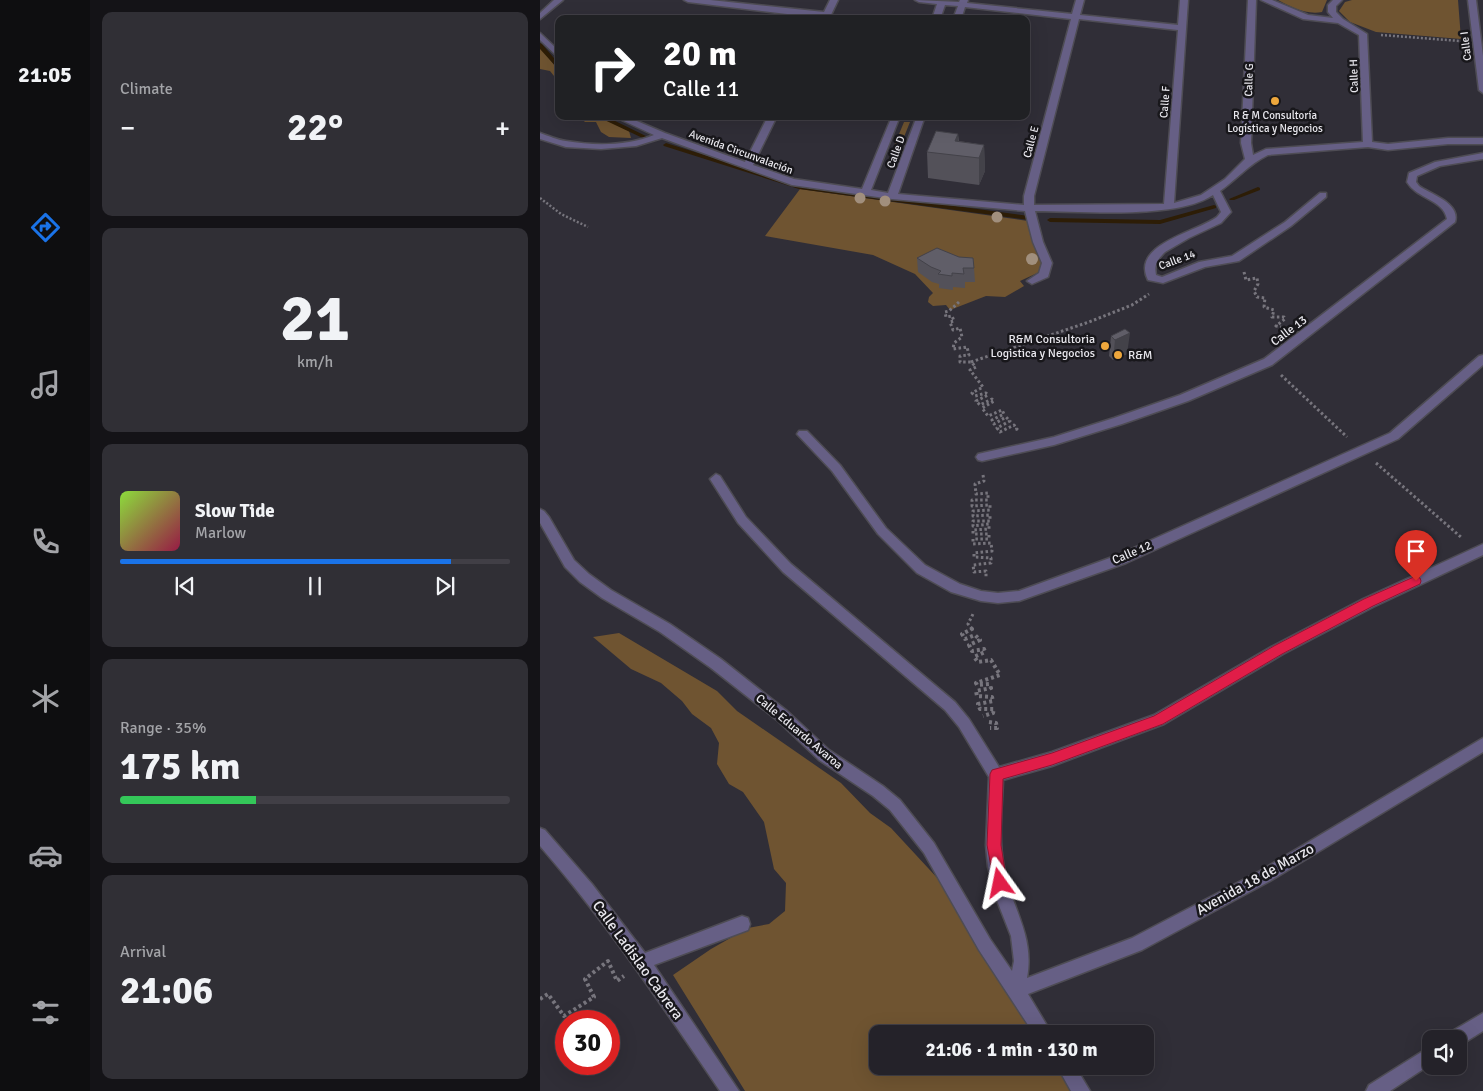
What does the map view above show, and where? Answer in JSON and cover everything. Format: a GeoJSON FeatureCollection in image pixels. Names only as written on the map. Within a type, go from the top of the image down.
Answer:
{"type":"FeatureCollection","features":[{"type":"Feature","properties":{"kind":"street"},"geometry":{"type":"LineString","coordinates":[[540,17],[559,0]]}},
{"type":"Feature","properties":{"kind":"street"},"geometry":{"type":"LineString","coordinates":[[688,0],[810,15]]}},
{"type":"Feature","properties":{"kind":"street"},"geometry":{"type":"LineString","coordinates":[[827,15],[834,0]]}},
{"type":"Feature","properties":{"kind":"street"},"geometry":{"type":"LineString","coordinates":[[918,0],[963,2],[1075,18],[1181,28]]}},
{"type":"Feature","properties":{"kind":"street","name":"Calle E"},"geometry":{"type":"LineString","coordinates":[[1032,281],[1044,275],[1046,263],[1029,208],[1029,196],[1080,0]]}},
{"type":"Feature","properties":{"kind":"street","name":"Calle F"},"geometry":{"type":"LineString","coordinates":[[1169,206],[1184,0]]}},
{"type":"Feature","properties":{"kind":"street","name":"Calle G"},"geometry":{"type":"LineString","coordinates":[[1250,160],[1246,143],[1252,0]]}},
{"type":"Feature","properties":{"kind":"street"},"geometry":{"type":"LineString","coordinates":[[1265,0],[1306,16],[1340,21],[1363,34]]}},
{"type":"Feature","properties":{"kind":"street"},"geometry":{"type":"LineString","coordinates":[[1338,0],[1331,9],[1340,21]]}},
{"type":"Feature","properties":{"kind":"street","name":"Calle I"},"geometry":{"type":"LineString","coordinates":[[1472,0],[1483,90]]}},
{"type":"Feature","properties":{"kind":"street"},"geometry":{"type":"LineString","coordinates":[[938,15],[943,1]]}},
{"type":"Feature","properties":{"kind":"street"},"geometry":{"type":"LineString","coordinates":[[958,15],[963,2]]}},
{"type":"Feature","properties":{"kind":"street","name":"Calle H"},"geometry":{"type":"LineString","coordinates":[[1363,34],[1368,144]]}},
{"type":"Feature","properties":{"kind":"street"},"geometry":{"type":"LineString","coordinates":[[540,35],[555,52]]}},
{"type":"Feature","properties":{"kind":"street"},"geometry":{"type":"LineString","coordinates":[[548,44],[555,44]]}},
{"type":"Feature","properties":{"kind":"street","name":"Avenida Circunvalación"},"geometry":{"type":"LineString","coordinates":[[626,120],[662,136],[792,182],[892,196],[1029,208],[1148,209],[1169,206],[1204,197],[1228,181],[1250,160]]}},
{"type":"Feature","properties":{"kind":"street"},"geometry":{"type":"LineString","coordinates":[[746,167],[771,120]]}},
{"type":"Feature","properties":{"kind":"street","name":"Calle D"},"geometry":{"type":"LineString","coordinates":[[865,193],[894,120]]}},
{"type":"Feature","properties":{"kind":"street","name":"Calle D"},"geometry":{"type":"LineString","coordinates":[[892,196],[920,120]]}},
{"type":"Feature","properties":{"kind":"street"},"geometry":{"type":"LineString","coordinates":[[540,136],[557,143],[585,146],[641,143],[662,136]]}},
{"type":"Feature","properties":{"kind":"street"},"geometry":{"type":"LineString","coordinates":[[1250,160],[1266,152],[1368,144],[1388,147],[1448,141],[1483,141]]}},
{"type":"Feature","properties":{"kind":"street","name":"Calle 13"},"geometry":{"type":"LineString","coordinates":[[982,457],[1054,441],[1118,421],[1184,398],[1268,362],[1452,220],[1452,212],[1446,204],[1418,190],[1413,185],[1412,175],[1438,164],[1483,156]]}},
{"type":"Feature","properties":{"kind":"street","name":"Calle 14"},"geometry":{"type":"LineString","coordinates":[[1215,190],[1226,212],[1220,220],[1170,244],[1153,257],[1150,273],[1155,280],[1163,280],[1203,264],[1235,259],[1288,224],[1323,195]]}},
{"type":"Feature","properties":{"kind":"street","name":"Calle 12"},"geometry":{"type":"LineString","coordinates":[[803,434],[836,468],[882,531],[921,569],[956,588],[981,596],[998,598],[1019,596],[1122,559],[1394,436],[1483,359]]}},
{"type":"Feature","properties":{"kind":"street"},"geometry":{"type":"LineString","coordinates":[[716,479],[742,520],[787,568],[950,706],[964,723],[983,757],[996,774],[994,845],[996,867],[1004,898],[1019,936],[1022,960],[1016,990]]}},
{"type":"Feature","properties":{"kind":"street","name":"Calle Eduardo Avaroa"},"geometry":{"type":"LineString","coordinates":[[540,514],[572,567],[598,589],[665,628],[758,696],[798,729],[823,754],[848,772],[869,783],[894,804],[922,837],[990,955],[1016,990],[1038,1025]]}},
{"type":"Feature","properties":{"kind":"street"},"geometry":{"type":"LineString","coordinates":[[996,774],[1052,759],[1159,720],[1278,650],[1327,624],[1368,603],[1482,553]]}},
{"type":"Feature","properties":{"kind":"street","name":"Avenida 18 de Marzo"},"geometry":{"type":"LineString","coordinates":[[1016,990],[1145,940],[1265,876],[1483,744]]}},
{"type":"Feature","properties":{"kind":"street","name":"Calle Ladislao Cabrera"},"geometry":{"type":"LineString","coordinates":[[540,835],[587,889],[642,962],[730,1091]]}},
{"type":"Feature","properties":{"kind":"street"},"geometry":{"type":"LineString","coordinates":[[642,962],[742,924]]}},
{"type":"Feature","properties":{"kind":"street"},"geometry":{"type":"LineString","coordinates":[[1467,1031],[1483,1021]]}},
{"type":"Feature","properties":{"kind":"street"},"geometry":{"type":"LineString","coordinates":[[1375,1091],[1422,1060]]}},
{"type":"Feature","properties":{"kind":"street"},"geometry":{"type":"LineString","coordinates":[[1071,1075],[1081,1091]]}},
{"type":"Feature","properties":{"kind":"path"},"geometry":{"type":"LineString","coordinates":[[1363,34],[1477,42]]}},
{"type":"Feature","properties":{"kind":"path"},"geometry":{"type":"LineString","coordinates":[[540,198],[561,214],[588,227]]}},
{"type":"Feature","properties":{"kind":"path"},"geometry":{"type":"LineString","coordinates":[[1244,253],[1252,266],[1244,272],[1246,280],[1257,278],[1258,284],[1254,291],[1257,297],[1266,298],[1264,307],[1274,310],[1272,317],[1284,317],[1285,320],[1276,326],[1285,326]]}},
{"type":"Feature","properties":{"kind":"path"},"geometry":{"type":"LineString","coordinates":[[959,302],[950,311],[945,312],[946,317],[952,316],[954,321],[950,322],[953,330],[960,328],[962,337],[954,343],[953,348],[967,347],[969,355],[960,356],[960,362],[971,362],[1132,305],[1148,295],[1155,280]]}},
{"type":"Feature","properties":{"kind":"path"},"geometry":{"type":"LineString","coordinates":[[971,362],[976,367],[970,370],[983,387],[972,393],[975,396],[986,393],[988,395],[976,401],[980,405],[992,399],[994,401],[982,408],[988,416],[1002,410],[1004,414],[992,420],[994,424],[1006,417],[1010,421],[997,428],[1000,432],[1014,425],[1017,429],[1005,435]]}},
{"type":"Feature","properties":{"kind":"path"},"geometry":{"type":"LineString","coordinates":[[981,596],[986,571],[974,572],[974,565],[991,563],[991,558],[974,557],[974,553],[992,551],[991,544],[973,544],[972,539],[989,539],[989,534],[973,534],[973,530],[989,529],[989,524],[973,526],[973,521],[990,521],[990,515],[973,516],[973,510],[990,510],[990,505],[972,506],[972,500],[988,500],[988,493],[976,494],[975,484],[984,481]]}},
{"type":"Feature","properties":{"kind":"path"},"geometry":{"type":"LineString","coordinates":[[968,624],[972,629],[962,634],[965,639],[975,635],[980,640],[970,646],[972,651],[984,650],[985,652],[974,657],[978,662],[991,660],[1000,675],[976,683],[976,685],[989,684],[991,688],[976,690],[977,696],[992,697],[993,701],[978,704],[980,709],[994,709],[993,713],[981,716],[981,722],[996,723],[997,728],[981,729]]}},
{"type":"Feature","properties":{"kind":"path"},"geometry":{"type":"LineString","coordinates":[[540,999],[548,994],[564,1016],[594,997],[586,979],[608,961],[617,981],[642,962]]}},
{"type":"Feature","properties":{"kind":"shaded area"},"geometry":{"type":"Polygon","coordinates":[[[1278,0],[1327,0],[1322,12],[1316,13],[1299,10],[1278,0]]]}},
{"type":"Feature","properties":{"kind":"shaded area"},"geometry":{"type":"Polygon","coordinates":[[[1352,0],[1458,0],[1461,39],[1376,32],[1350,22],[1339,11],[1345,2],[1352,0]]]}},
{"type":"Feature","properties":{"kind":"shaded area"},"geometry":{"type":"Polygon","coordinates":[[[540,47],[555,66],[555,77],[550,71],[540,69],[540,47]]]}},
{"type":"Feature","properties":{"kind":"shaded area"},"geometry":{"type":"Polygon","coordinates":[[[583,120],[606,120],[629,131],[631,138],[609,137],[601,132],[596,122],[585,122],[583,120]]]}},
{"type":"Feature","properties":{"kind":"shaded area"},"geometry":{"type":"Polygon","coordinates":[[[904,122],[910,122],[894,162],[888,161],[904,122]]]}},
{"type":"Feature","properties":{"kind":"shaded area"},"geometry":{"type":"Polygon","coordinates":[[[800,189],[1028,221],[1046,269],[1020,281],[1024,286],[1005,297],[986,296],[950,310],[946,305],[933,306],[928,302],[929,297],[933,293],[915,274],[873,255],[765,236],[800,189]]]}},
{"type":"Feature","properties":{"kind":"shaded area"},"geometry":{"type":"Polygon","coordinates":[[[619,633],[717,691],[737,711],[841,783],[870,813],[891,828],[953,895],[1034,1025],[869,1025],[869,1075],[1065,1075],[1075,1091],[745,1091],[673,975],[711,949],[748,928],[769,924],[785,911],[786,883],[774,869],[764,822],[743,792],[729,784],[717,764],[719,743],[711,728],[692,714],[682,701],[661,683],[631,669],[593,637],[619,633]]]}},
{"type":"Feature","properties":{"kind":"building"},"geometry":{"type":"Polygon","coordinates":[[[936,131],[958,134],[955,141],[984,145],[979,158],[927,152],[936,131]]]}},
{"type":"Feature","properties":{"kind":"building"},"geometry":{"type":"Polygon","coordinates":[[[937,248],[959,257],[973,258],[974,268],[963,268],[964,274],[952,273],[952,276],[938,274],[941,271],[917,258],[937,248]]]}},
{"type":"Feature","properties":{"kind":"building"},"geometry":{"type":"Polygon","coordinates":[[[1125,329],[1130,333],[1115,340],[1111,336],[1125,329]]]}},
{"type":"Feature","properties":{"kind":"waterway"},"geometry":{"type":"LineString","coordinates":[[540,45],[555,63]]}},
{"type":"Feature","properties":{"kind":"waterway"},"geometry":{"type":"LineString","coordinates":[[608,120],[651,140]]}},
{"type":"Feature","properties":{"kind":"waterway"},"geometry":{"type":"LineString","coordinates":[[666,145],[799,187],[1029,218]]}},
{"type":"Feature","properties":{"kind":"waterway"},"geometry":{"type":"LineString","coordinates":[[1232,199],[1258,189]]}},
{"type":"Feature","properties":{"kind":"waterway"},"geometry":{"type":"LineString","coordinates":[[1050,220],[1160,222],[1214,207]]}},
{"type":"Feature","properties":{"kind":"place","name":"R & M Consultoría Logística y Negocios"},"geometry":{"type":"Point","coordinates":[1275,101]}},
{"type":"Feature","properties":{"kind":"place","name":"R&M Consultoria Logistica y Negocios"},"geometry":{"type":"Point","coordinates":[1105,346]}},
{"type":"Feature","properties":{"kind":"place","name":"R&M"},"geometry":{"type":"Point","coordinates":[1118,355]}},
{"type":"Feature","properties":{"kind":"route"},"geometry":{"type":"LineString","coordinates":[[1000,883],[994,845],[996,774],[1052,759],[1159,720],[1278,650],[1368,603],[1416,581]]}}]}
